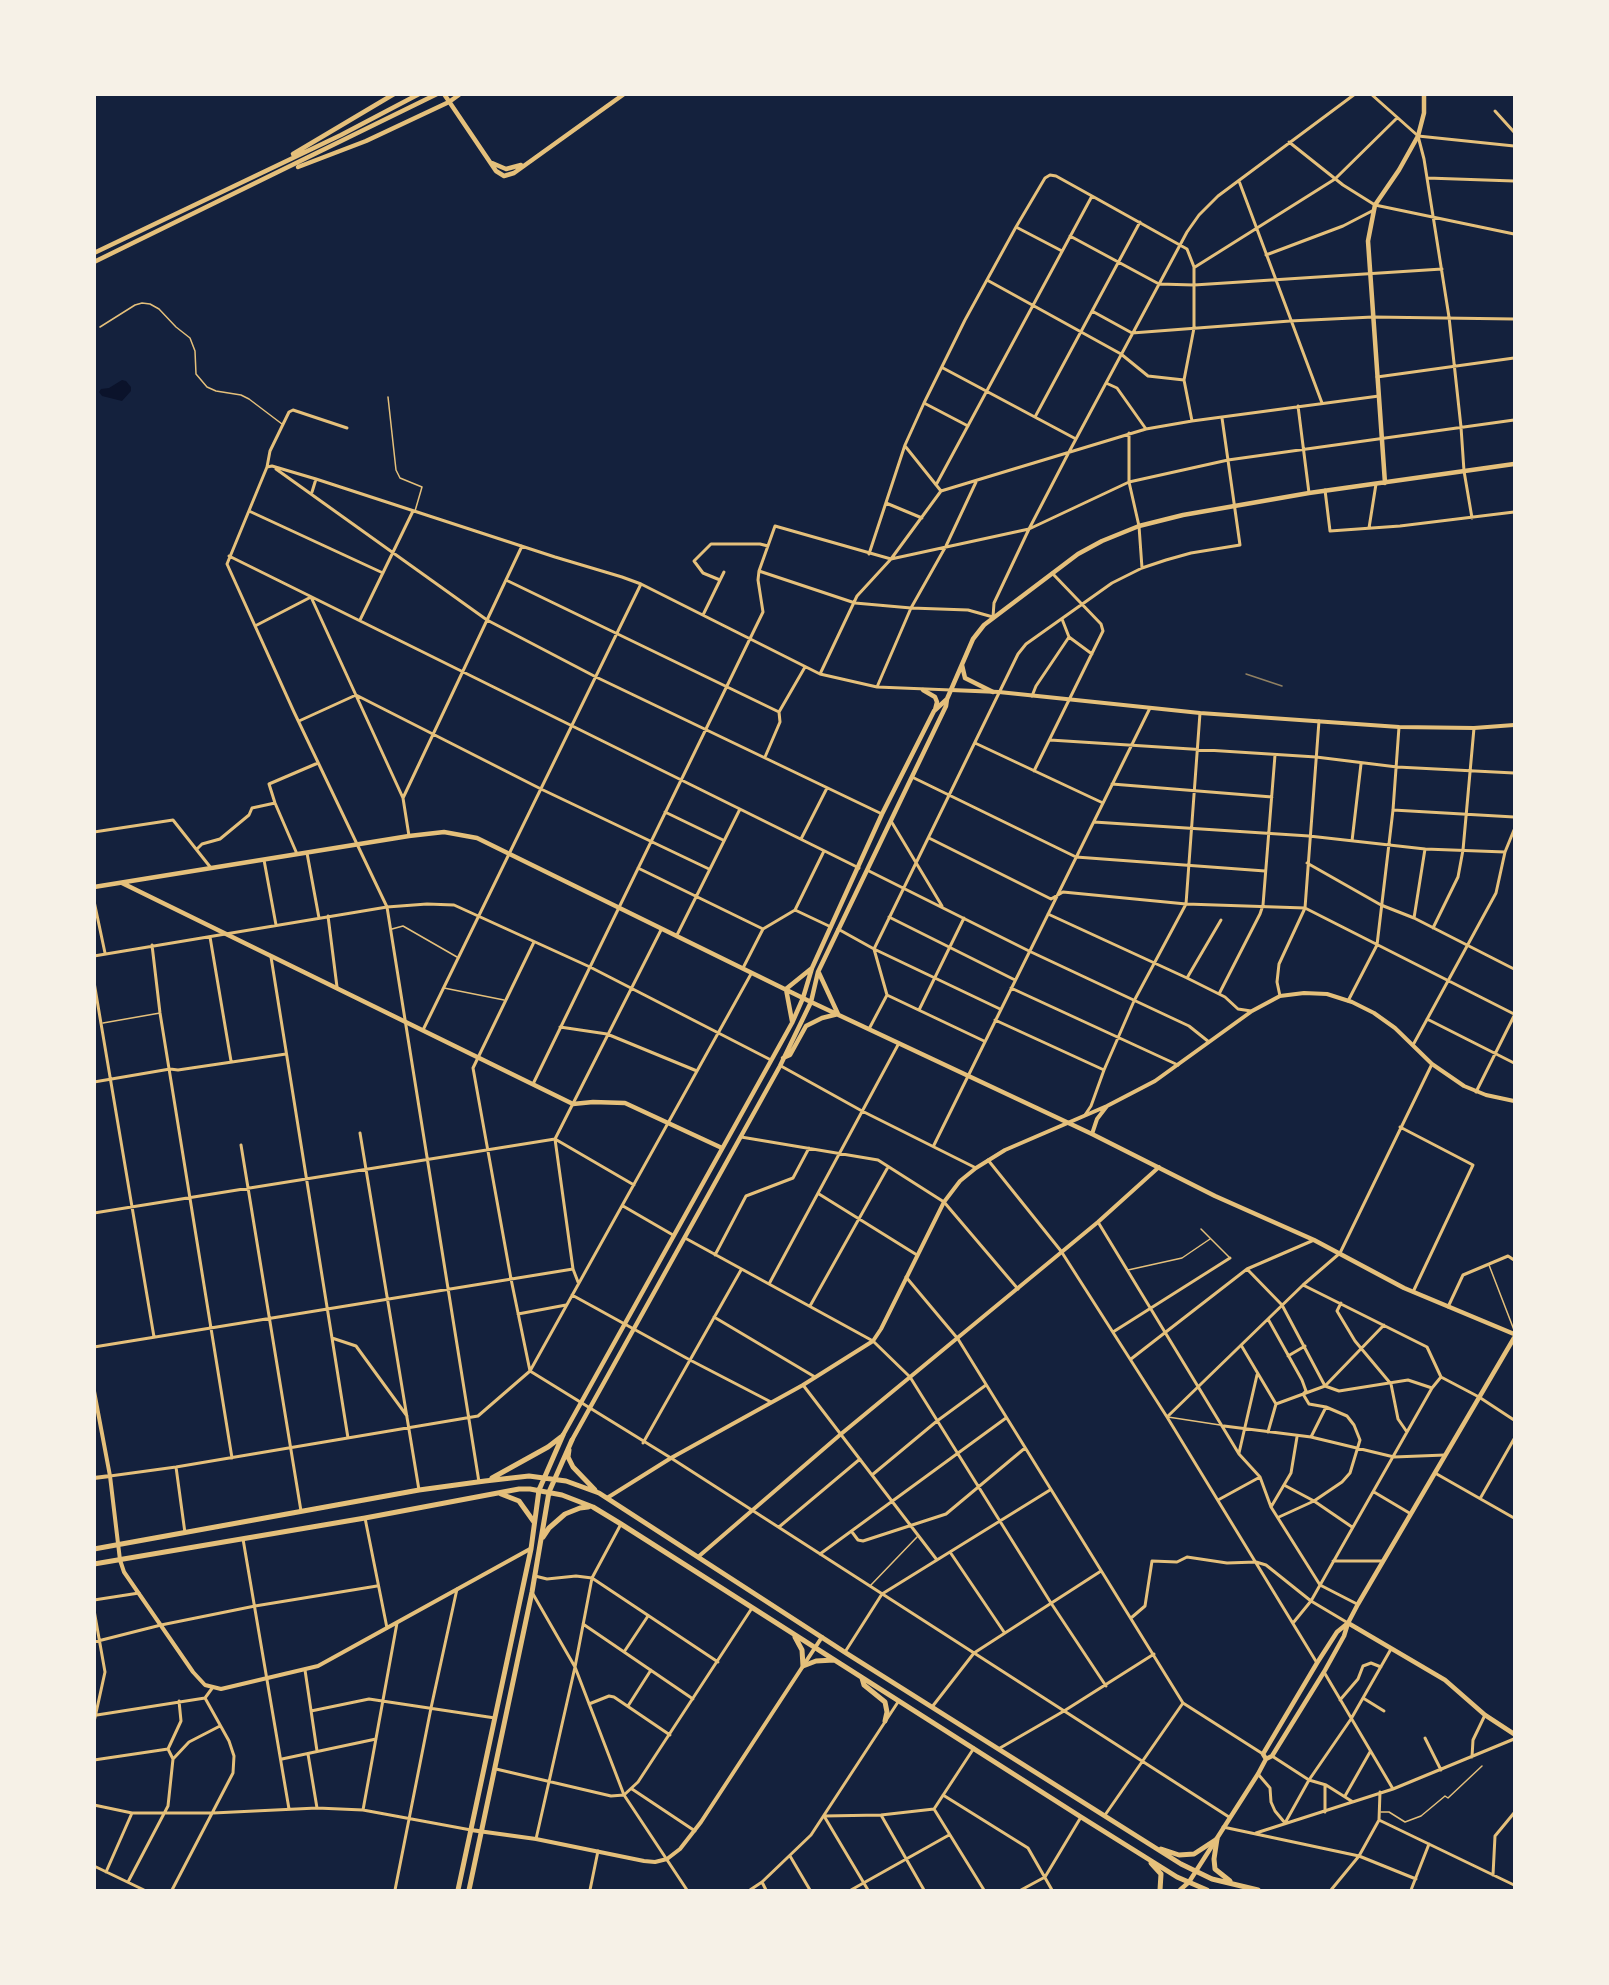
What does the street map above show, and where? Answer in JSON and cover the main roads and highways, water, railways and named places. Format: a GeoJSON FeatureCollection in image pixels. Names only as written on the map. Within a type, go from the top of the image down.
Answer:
{"type":"FeatureCollection","features":[{"type":"Feature","properties":{"kind":"main road"},"geometry":{"type":"LineString","coordinates":[[269,168],[394,94]]}},
{"type":"Feature","properties":{"kind":"main road"},"geometry":{"type":"LineString","coordinates":[[94,253],[419,94]]}},
{"type":"Feature","properties":{"kind":"main road"},"geometry":{"type":"LineString","coordinates":[[94,262],[437,94]]}},
{"type":"Feature","properties":{"kind":"main road"},"geometry":{"type":"LineString","coordinates":[[444,94],[490,162],[506,169],[526,164],[624,94]]}},
{"type":"Feature","properties":{"kind":"main road"},"geometry":{"type":"LineString","coordinates":[[273,176],[366,141],[449,102],[460,94]]}},
{"type":"Feature","properties":{"kind":"main road"},"geometry":{"type":"LineString","coordinates":[[1385,483],[1368,241],[1375,205],[1419,136],[1424,112],[1424,94]]}},
{"type":"Feature","properties":{"kind":"main road"},"geometry":{"type":"LineString","coordinates":[[469,1890],[532,1592],[549,1492],[554,1479],[589,1407],[780,1066],[811,1002],[818,972],[946,705],[973,639],[993,617],[1052,573],[1102,541],[1139,526],[1183,514],[1325,490],[1515,464]]}},
{"type":"Feature","properties":{"kind":"main road"},"geometry":{"type":"LineString","coordinates":[[962,662],[965,678],[993,692]]}},
{"type":"Feature","properties":{"kind":"main road"},"geometry":{"type":"LineString","coordinates":[[458,1890],[531,1549],[539,1490],[544,1477],[581,1402],[792,1023],[812,968],[882,814],[934,711],[935,697],[923,690]]}},
{"type":"Feature","properties":{"kind":"main road"},"geometry":{"type":"LineString","coordinates":[[934,711],[947,699]]}},
{"type":"Feature","properties":{"kind":"main road"},"geometry":{"type":"LineString","coordinates":[[94,887],[409,836],[444,832],[477,838],[510,852],[811,1002],[1092,1134],[1215,1196],[1314,1240],[1413,1292],[1515,1334],[1447,1455],[1358,1605],[1324,1672],[1272,1756],[1264,1757]]}},
{"type":"Feature","properties":{"kind":"main road"},"geometry":{"type":"LineString","coordinates":[[122,883],[573,1104],[625,1103],[722,1148]]}},
{"type":"Feature","properties":{"kind":"main road"},"geometry":{"type":"LineString","coordinates":[[786,989],[812,968]]}},
{"type":"Feature","properties":{"kind":"main road"},"geometry":{"type":"LineString","coordinates":[[818,972],[838,1014]]}},
{"type":"Feature","properties":{"kind":"main road"},"geometry":{"type":"LineString","coordinates":[[786,989],[792,1023]]}},
{"type":"Feature","properties":{"kind":"main road"},"geometry":{"type":"LineString","coordinates":[[783,1058],[790,1055],[807,1026],[822,1018],[838,1014]]}},
{"type":"Feature","properties":{"kind":"main road"},"geometry":{"type":"LineString","coordinates":[[482,1481],[539,1453],[563,1435]]}},
{"type":"Feature","properties":{"kind":"main road"},"geometry":{"type":"LineString","coordinates":[[572,1440],[568,1454],[576,1473],[607,1499],[845,1652],[1195,1871],[1212,1879],[1258,1890]]}},
{"type":"Feature","properties":{"kind":"main road"},"geometry":{"type":"LineString","coordinates":[[94,1549],[419,1490],[523,1476],[570,1482],[599,1493]]}},
{"type":"Feature","properties":{"kind":"main road"},"geometry":{"type":"LineString","coordinates":[[94,1564],[525,1488],[562,1495],[593,1507],[621,1524],[897,1702],[974,1748],[1081,1817],[1189,1882],[1207,1890]]}},
{"type":"Feature","properties":{"kind":"main road"},"geometry":{"type":"LineString","coordinates":[[494,1493],[510,1496],[519,1501],[534,1524]]}},
{"type":"Feature","properties":{"kind":"main road"},"geometry":{"type":"LineString","coordinates":[[541,1541],[549,1528],[565,1515],[580,1508],[593,1507]]}},
{"type":"Feature","properties":{"kind":"main road"},"geometry":{"type":"LineString","coordinates":[[1348,1623],[1445,1680],[1485,1715],[1515,1734]]}},
{"type":"Feature","properties":{"kind":"main road"},"geometry":{"type":"LineString","coordinates":[[1180,1890],[1189,1882],[1258,1774],[1264,1757],[1317,1663],[1337,1632],[1348,1623]]}},
{"type":"Feature","properties":{"kind":"main road"},"geometry":{"type":"LineString","coordinates":[[790,1631],[802,1650],[804,1666],[816,1661],[835,1661]]}},
{"type":"Feature","properties":{"kind":"main road"},"geometry":{"type":"LineString","coordinates":[[862,1678],[864,1685],[885,1702],[887,1712],[885,1721]]}},
{"type":"Feature","properties":{"kind":"main road"},"geometry":{"type":"LineString","coordinates":[[1154,1846],[1179,1855],[1194,1854],[1217,1839]]}},
{"type":"Feature","properties":{"kind":"main road"},"geometry":{"type":"LineString","coordinates":[[1217,1839],[1215,1869],[1225,1879],[1246,1888]]}},
{"type":"Feature","properties":{"kind":"main road"},"geometry":{"type":"LineString","coordinates":[[1146,1857],[1161,1874],[1160,1890]]}},
{"type":"Feature","properties":{"kind":"water"},"geometry":{"type":"Polygon","coordinates":[[[122,380],[131,387],[131,391],[122,401],[102,396],[99,392],[101,389],[109,388],[122,380]]]}},
{"type":"Feature","properties":{"kind":"railway"},"geometry":{"type":"LineString","coordinates":[[1246,674],[1282,686]]}}]}
